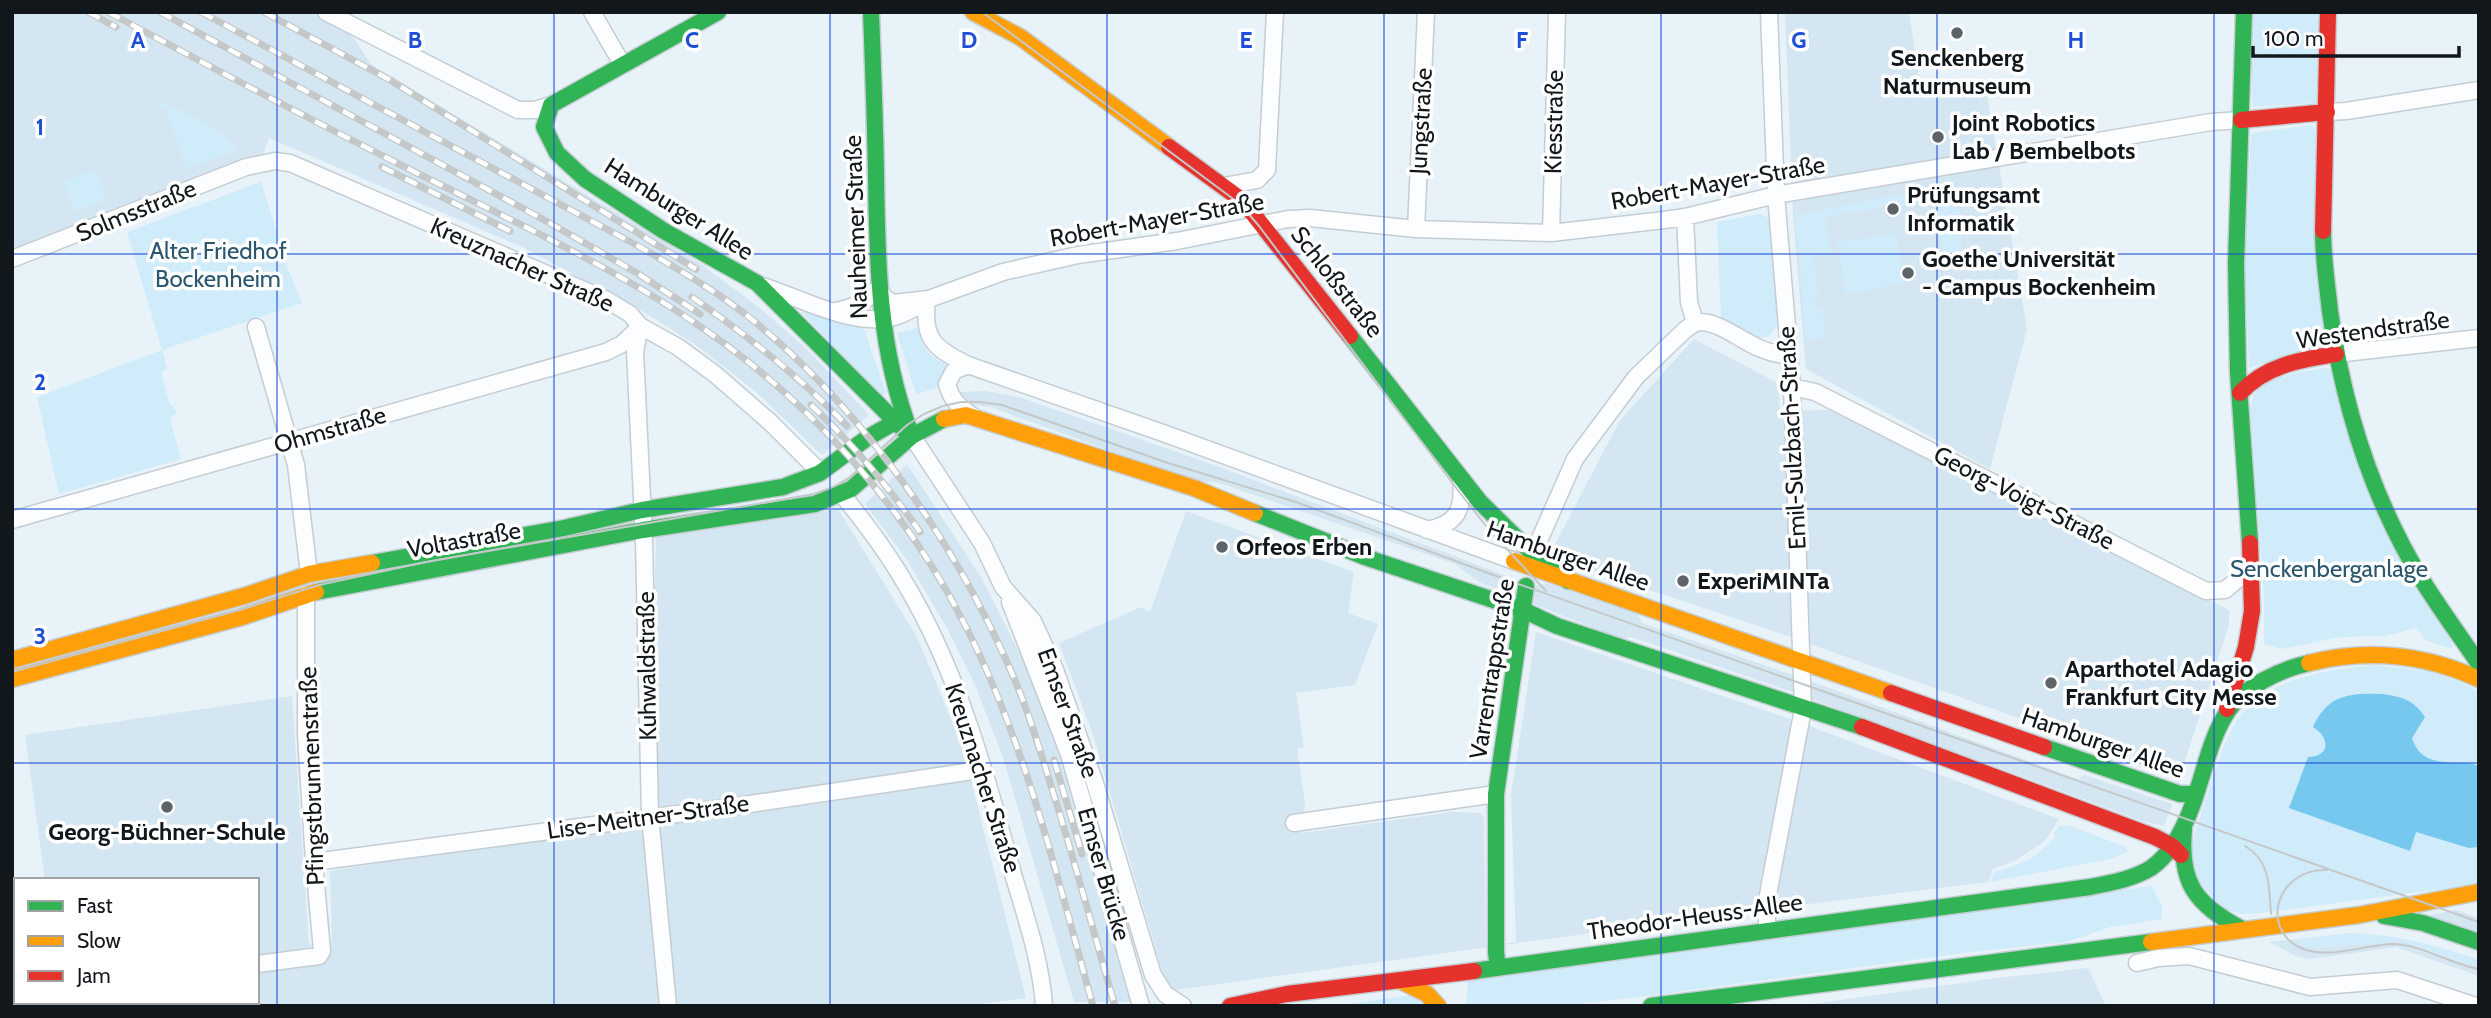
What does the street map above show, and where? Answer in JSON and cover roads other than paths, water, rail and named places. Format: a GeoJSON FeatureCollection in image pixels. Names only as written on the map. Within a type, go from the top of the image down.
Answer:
{"type":"FeatureCollection","features":[{"type":"Feature","properties":{"kind":"street"},"geometry":{"type":"LineString","coordinates":[[327,12],[356,19],[518,110],[535,110],[551,105],[718,12]]}},
{"type":"Feature","properties":{"kind":"street"},"geometry":{"type":"LineString","coordinates":[[592,12],[622,64]]}},
{"type":"Feature","properties":{"kind":"street","name":"Schloßstraße"},"geometry":{"type":"LineString","coordinates":[[973,12],[1020,37],[1243,201],[1480,502],[1532,561],[1568,581]]}},
{"type":"Feature","properties":{"kind":"street","name":"Schloßstraße"},"geometry":{"type":"LineString","coordinates":[[1000,12],[1020,37]]}},
{"type":"Feature","properties":{"kind":"street"},"geometry":{"type":"LineString","coordinates":[[1224,186],[1257,180],[1267,170],[1275,12]]}},
{"type":"Feature","properties":{"kind":"street","name":"Jungstraße"},"geometry":{"type":"LineString","coordinates":[[1416,229],[1426,12]]}},
{"type":"Feature","properties":{"kind":"street","name":"Kiesstraße"},"geometry":{"type":"LineString","coordinates":[[1551,233],[1557,12]]}},
{"type":"Feature","properties":{"kind":"street","name":"Emil-Sulzbach-Straße"},"geometry":{"type":"LineString","coordinates":[[1767,930],[1767,900],[1803,709],[1791,387],[1776,195],[1769,12]]}},
{"type":"Feature","properties":{"kind":"street"},"geometry":{"type":"LineString","coordinates":[[2242,929],[2212,913],[2198,901],[2176,850],[2226,713],[2249,632],[2252,611],[2236,264],[2244,12]]}},
{"type":"Feature","properties":{"kind":"street"},"geometry":{"type":"LineString","coordinates":[[2328,12],[2323,255],[2336,354],[2355,431],[2381,502],[2422,580],[2479,663]]}},
{"type":"Feature","properties":{"kind":"street","name":"Nauheimer Straße"},"geometry":{"type":"LineString","coordinates":[[871,13],[881,319],[886,353],[899,404],[912,436]]}},
{"type":"Feature","properties":{"kind":"street"},"geometry":{"type":"LineString","coordinates":[[2327,112],[2479,90]]}},
{"type":"Feature","properties":{"kind":"street","name":"Hamburger Allee"},"geometry":{"type":"LineString","coordinates":[[551,105],[544,116],[544,134],[560,156],[627,209],[757,283],[836,312],[881,319]]}},
{"type":"Feature","properties":{"kind":"street","name":"Robert-Mayer-Straße"},"geometry":{"type":"LineString","coordinates":[[881,319],[893,317],[928,300],[994,275],[1078,255],[1177,242],[1288,219],[1310,218],[1416,229],[1551,233],[1685,217],[1776,195],[2211,122],[2327,112]]}},
{"type":"Feature","properties":{"kind":"street","name":"Kreuznacher Straße"},"geometry":{"type":"LineString","coordinates":[[260,163],[275,161],[302,169],[607,300],[630,314],[640,327],[678,347],[716,375],[770,422],[814,466],[823,471]]}},
{"type":"Feature","properties":{"kind":"street","name":"Solmsstraße"},"geometry":{"type":"LineString","coordinates":[[12,259],[260,163]]}},
{"type":"Feature","properties":{"kind":"street"},"geometry":{"type":"LineString","coordinates":[[1685,217],[1689,302],[1695,323],[1717,327],[1770,353],[1789,355]]}},
{"type":"Feature","properties":{"kind":"street","name":"Hamburger Allee"},"geometry":{"type":"LineString","coordinates":[[757,283],[912,436]]}},
{"type":"Feature","properties":{"kind":"street"},"geometry":{"type":"LineString","coordinates":[[836,312],[864,302],[878,288]]}},
{"type":"Feature","properties":{"kind":"street","name":"Robert-Mayer-Straße"},"geometry":{"type":"LineString","coordinates":[[878,288],[885,298],[893,303],[928,300]]}},
{"type":"Feature","properties":{"kind":"street","name":"Hamburger Allee"},"geometry":{"type":"LineString","coordinates":[[928,300],[925,323],[934,345],[968,365],[1514,561],[1532,561]]}},
{"type":"Feature","properties":{"kind":"street","name":"Varrentrappstraße"},"geometry":{"type":"LineString","coordinates":[[1498,968],[1496,794],[1532,561],[1575,459],[1636,377],[1668,344],[1695,323]]}},
{"type":"Feature","properties":{"kind":"street"},"geometry":{"type":"LineString","coordinates":[[256,327],[297,470],[309,574]]}},
{"type":"Feature","properties":{"kind":"street","name":"Ohmstraße"},"geometry":{"type":"LineString","coordinates":[[12,520],[606,352],[630,339],[640,327]]}},
{"type":"Feature","properties":{"kind":"street","name":"Kuhwaldstraße"},"geometry":{"type":"LineString","coordinates":[[640,327],[635,352],[643,530],[650,816],[668,1006]]}},
{"type":"Feature","properties":{"kind":"street","name":"Westendstraße"},"geometry":{"type":"LineString","coordinates":[[2240,393],[2256,377],[2277,368],[2336,354],[2479,338]]}},
{"type":"Feature","properties":{"kind":"street"},"geometry":{"type":"LineString","coordinates":[[968,365],[954,371],[947,384],[951,397],[973,416],[1194,488],[1365,557],[1523,610],[1557,625],[1803,709],[1844,720],[2155,837],[2176,850]]}},
{"type":"Feature","properties":{"kind":"street","name":"Georg-Voigt-Straße"},"geometry":{"type":"LineString","coordinates":[[1791,387],[1815,392],[2206,592],[2225,590],[2251,568]]}},
{"type":"Feature","properties":{"kind":"street"},"geometry":{"type":"LineString","coordinates":[[912,436],[948,417],[973,416]]}},
{"type":"Feature","properties":{"kind":"street","name":"Voltastraße"},"geometry":{"type":"LineString","coordinates":[[12,660],[244,596],[309,574],[564,528],[642,510],[783,487],[823,471],[872,433],[895,422]]}},
{"type":"Feature","properties":{"kind":"street","name":"Voltastraße"},"geometry":{"type":"LineString","coordinates":[[12,680],[242,617],[306,595],[426,569],[643,530],[804,506],[851,489],[912,436]]}},
{"type":"Feature","properties":{"kind":"street","name":"Emser Straße"},"geometry":{"type":"LineString","coordinates":[[912,436],[961,508],[982,543],[1003,587],[1033,621],[1054,667],[1094,780],[1153,975],[1165,994],[1183,1006]]}},
{"type":"Feature","properties":{"kind":"street"},"geometry":{"type":"LineString","coordinates":[[1427,530],[1444,527],[1455,516],[1463,497],[1460,477]]}},
{"type":"Feature","properties":{"kind":"street","name":"Kreuznacher Straße"},"geometry":{"type":"LineString","coordinates":[[841,494],[897,568],[917,603],[964,708],[1032,941],[1044,1006]]}},
{"type":"Feature","properties":{"kind":"street","name":"Schloßstraße"},"geometry":{"type":"LineString","coordinates":[[1480,502],[1527,586],[1557,625]]}},
{"type":"Feature","properties":{"kind":"street","name":"Hamburger Allee"},"geometry":{"type":"LineString","coordinates":[[1568,581],[2180,794],[2195,794]]}},
{"type":"Feature","properties":{"kind":"street","name":"Emser Brücke"},"geometry":{"type":"LineString","coordinates":[[1003,587],[1069,754],[1141,1006]]}},
{"type":"Feature","properties":{"kind":"street","name":"Pfingstbrunnenstraße"},"geometry":{"type":"LineString","coordinates":[[259,964],[319,956],[322,948],[306,735],[306,595]]}},
{"type":"Feature","properties":{"kind":"street"},"geometry":{"type":"LineString","coordinates":[[2226,713],[2255,685],[2270,677],[2306,664],[2346,656],[2375,654],[2416,658],[2451,666],[2479,680]]}},
{"type":"Feature","properties":{"kind":"street","name":"Lise-Meitner-Straße"},"geometry":{"type":"LineString","coordinates":[[314,862],[723,808],[966,772],[982,767]]}},
{"type":"Feature","properties":{"kind":"street"},"geometry":{"type":"LineString","coordinates":[[1294,823],[1496,794]]}},
{"type":"Feature","properties":{"kind":"street","name":"Theodor-Heuss-Allee"},"geometry":{"type":"LineString","coordinates":[[1230,1006],[2102,883],[2143,874],[2176,850]]}},
{"type":"Feature","properties":{"kind":"street"},"geometry":{"type":"LineString","coordinates":[[1651,1006],[2359,915],[2479,892]]}},
{"type":"Feature","properties":{"kind":"street"},"geometry":{"type":"LineString","coordinates":[[2359,915],[2423,923],[2479,942]]}},
{"type":"Feature","properties":{"kind":"street"},"geometry":{"type":"LineString","coordinates":[[2137,963],[2188,953],[2310,987],[2397,980],[2476,1006]]}},
{"type":"Feature","properties":{"kind":"street"},"geometry":{"type":"LineString","coordinates":[[1401,981],[1427,994],[1438,1006]]}},
{"type":"Feature","properties":{"kind":"water"},"geometry":{"type":"Polygon","coordinates":[[[2360,694],[2383,694],[2407,700],[2425,717],[2412,738],[2422,754],[2436,761],[2479,766],[2479,847],[2469,848],[2416,832],[2410,851],[2289,808],[2308,757],[2321,754],[2326,746],[2323,736],[2313,727],[2319,716],[2341,698],[2360,694]]]}},
{"type":"Feature","properties":{"kind":"tram line"},"geometry":{"type":"LineString","coordinates":[[982,12],[1240,204],[1463,497],[1490,531],[1546,591]]}},
{"type":"Feature","properties":{"kind":"tram line"},"geometry":{"type":"LineString","coordinates":[[12,672],[243,609],[319,585],[426,562],[814,494],[850,477],[907,425],[924,414],[961,402],[980,402],[1002,405],[1168,463],[1296,502],[1507,580],[2479,922]]}},
{"type":"Feature","properties":{"kind":"tram line"},"geometry":{"type":"LineString","coordinates":[[2245,846],[2254,852],[2264,867],[2269,885],[2271,914]]}},
{"type":"Feature","properties":{"kind":"tram line"},"geometry":{"type":"LineString","coordinates":[[2327,870],[2310,872],[2296,879],[2286,889],[2280,901],[2277,914],[2280,927],[2288,939],[2301,948],[2323,953],[2380,945],[2402,945],[2479,969]]}},
{"type":"Feature","properties":{"kind":"railway"},"geometry":{"type":"LineString","coordinates":[[88,12],[116,27]]}},
{"type":"Feature","properties":{"kind":"railway"},"geometry":{"type":"LineString","coordinates":[[108,12],[629,282],[698,325],[739,355],[816,422],[884,498],[942,583],[966,627],[1007,719],[1039,813],[1093,1006]]}},
{"type":"Feature","properties":{"kind":"railway"},"geometry":{"type":"LineString","coordinates":[[160,12],[548,222],[637,273],[700,314]]}},
{"type":"Feature","properties":{"kind":"railway"},"geometry":{"type":"LineString","coordinates":[[201,12],[684,273],[755,322],[834,397],[871,440],[936,532],[965,580],[1014,678],[1037,742],[1115,1006]]}},
{"type":"Feature","properties":{"kind":"railway"},"geometry":{"type":"LineString","coordinates":[[264,12],[390,80],[696,269]]}},
{"type":"Feature","properties":{"kind":"railway"},"geometry":{"type":"LineString","coordinates":[[382,167],[510,231]]}},
{"type":"Feature","properties":{"kind":"railway"},"geometry":{"type":"LineString","coordinates":[[692,297],[773,358],[847,426]]}},
{"type":"Feature","properties":{"kind":"railway"},"geometry":{"type":"LineString","coordinates":[[811,405],[869,466],[920,532]]}},
{"type":"Feature","properties":{"kind":"railway"},"geometry":{"type":"LineString","coordinates":[[1054,760],[1082,854]]}},
{"type":"Feature","properties":{"kind":"place","name":"Senckenberg Naturmuseum"},"geometry":{"type":"Point","coordinates":[1957,33]}},
{"type":"Feature","properties":{"kind":"place","name":"Joint Robotics Lab / Bembelbots"},"geometry":{"type":"Point","coordinates":[1938,137]}},
{"type":"Feature","properties":{"kind":"place","name":"Prüfungsamt Informatik"},"geometry":{"type":"Point","coordinates":[1893,209]}},
{"type":"Feature","properties":{"kind":"place","name":"Goethe Universität - Campus Bockenheim"},"geometry":{"type":"Point","coordinates":[1908,273]}},
{"type":"Feature","properties":{"kind":"place","name":"Orfeos Erben"},"geometry":{"type":"Point","coordinates":[1222,547]}},
{"type":"Feature","properties":{"kind":"place","name":"ExperiMINTa"},"geometry":{"type":"Point","coordinates":[1683,581]}},
{"type":"Feature","properties":{"kind":"place","name":"Aparthotel Adagio Frankfurt City Messe"},"geometry":{"type":"Point","coordinates":[2051,683]}},
{"type":"Feature","properties":{"kind":"place","name":"Georg-Büchner-Schule"},"geometry":{"type":"Point","coordinates":[167,807]}},
{"type":"Feature","properties":{"kind":"park label","name":"Alter Friedhof Bockenheim"},"geometry":{"type":"Point","coordinates":[218,265]}},
{"type":"Feature","properties":{"kind":"park label","name":"Senckenberganlage"},"geometry":{"type":"Point","coordinates":[2329,569]}}]}
